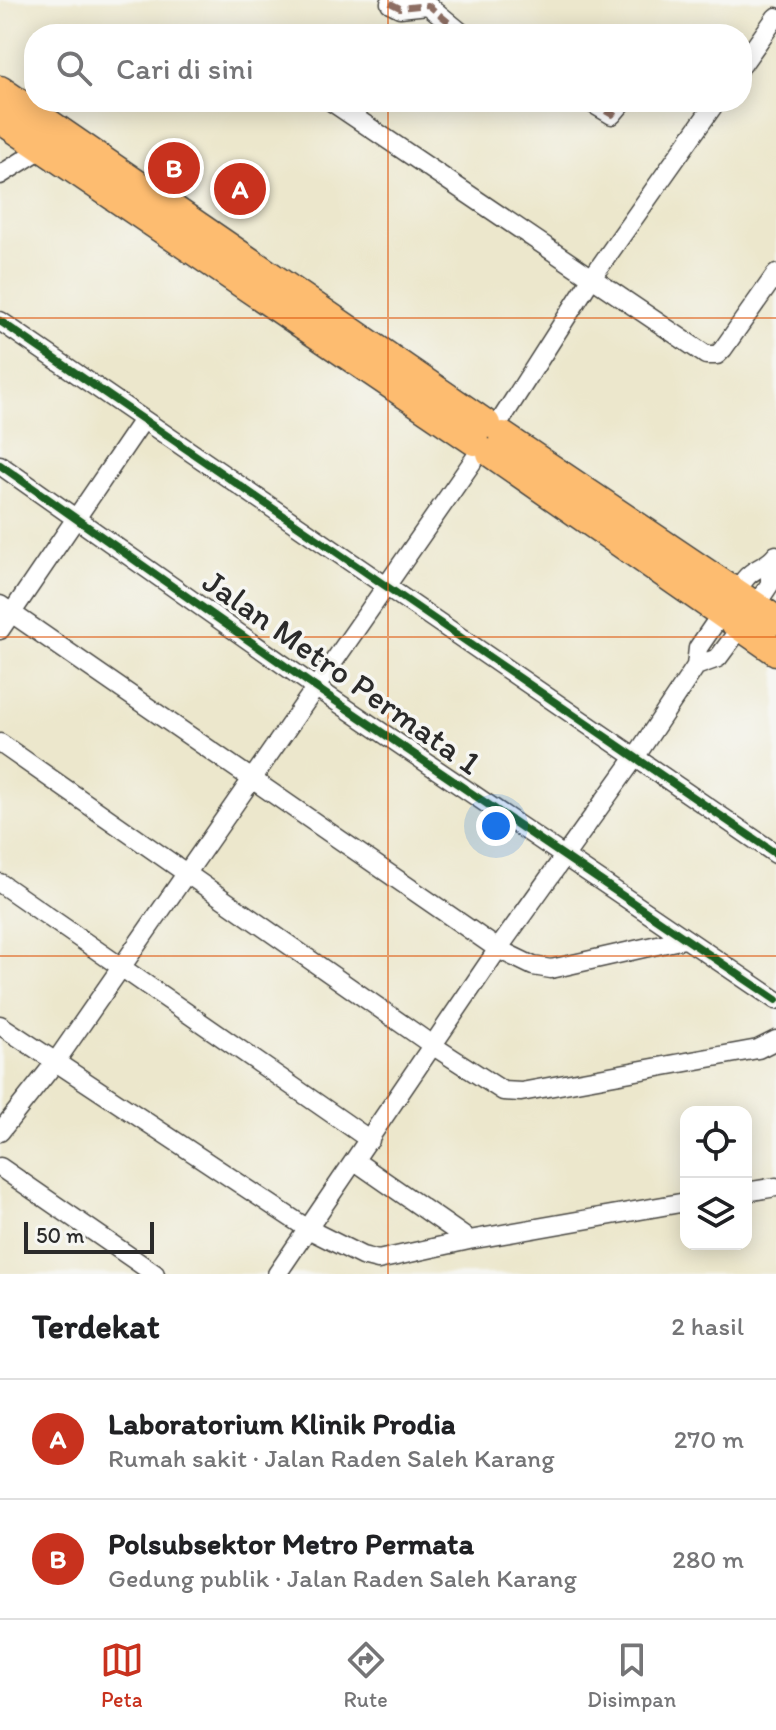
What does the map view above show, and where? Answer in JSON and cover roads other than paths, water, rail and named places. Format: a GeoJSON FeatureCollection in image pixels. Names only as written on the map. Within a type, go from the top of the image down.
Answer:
{"type":"FeatureCollection","features":[{"type":"Feature","properties":{"kind":"main road"},"geometry":{"type":"LineString","coordinates":[[0,90],[50,139],[746,612],[776,651]]}},
{"type":"Feature","properties":{"kind":"main road"},"geometry":{"type":"LineString","coordinates":[[0,119],[50,139]]}},
{"type":"Feature","properties":{"kind":"street"},"geometry":{"type":"LineString","coordinates":[[390,3],[400,8],[438,5],[454,24]]}},
{"type":"Feature","properties":{"kind":"street"},"geometry":{"type":"LineString","coordinates":[[752,51],[776,17]]}},
{"type":"Feature","properties":{"kind":"street"},"geometry":{"type":"LineString","coordinates":[[347,112],[711,357],[723,349],[776,274]]}},
{"type":"Feature","properties":{"kind":"street","name":"Jalan Metro Permata 1"},"geometry":{"type":"LineString","coordinates":[[0,1132],[54,1064],[250,778],[489,439],[591,279],[709,112]]}},
{"type":"Feature","properties":{"kind":"street"},"geometry":{"type":"LineString","coordinates":[[0,175],[50,139]]}},
{"type":"Feature","properties":{"kind":"street"},"geometry":{"type":"LineString","coordinates":[[0,321],[776,854]]}},
{"type":"Feature","properties":{"kind":"street"},"geometry":{"type":"LineString","coordinates":[[0,630],[6,609],[79,518],[143,420]]}},
{"type":"Feature","properties":{"kind":"street","name":"Jalan Metro Permata 1"},"geometry":{"type":"LineString","coordinates":[[0,465],[315,687],[776,1000]]}},
{"type":"Feature","properties":{"kind":"street"},"geometry":{"type":"LineString","coordinates":[[277,1274],[498,949],[565,858],[696,666],[718,658],[746,612],[750,572],[773,559]]}},
{"type":"Feature","properties":{"kind":"street"},"geometry":{"type":"LineString","coordinates":[[6,609],[498,949],[533,966],[551,969],[684,939]]}},
{"type":"Feature","properties":{"kind":"street"},"geometry":{"type":"LineString","coordinates":[[0,743],[432,1045],[512,1093],[758,1049],[776,1040]]}},
{"type":"Feature","properties":{"kind":"street"},"geometry":{"type":"LineString","coordinates":[[0,883],[370,1140]]}},
{"type":"Feature","properties":{"kind":"street"},"geometry":{"type":"LineString","coordinates":[[0,1025],[54,1064],[308,1229],[362,1256],[378,1260],[469,1240],[680,1203]]}},
{"type":"Feature","properties":{"kind":"street"},"geometry":{"type":"LineString","coordinates":[[355,1161],[469,1240]]}},
{"type":"Feature","properties":{"kind":"street"},"geometry":{"type":"LineString","coordinates":[[0,1167],[155,1274]]}},
{"type":"Feature","properties":{"kind":"street"},"geometry":{"type":"LineString","coordinates":[[752,1191],[776,1187]]}},
{"type":"Feature","properties":{"kind":"place","name":"Polsubsektor Metro Permata"},"geometry":{"type":"Point","coordinates":[174,168]}},
{"type":"Feature","properties":{"kind":"place","name":"Laboratorium Klinik Prodia"},"geometry":{"type":"Point","coordinates":[240,189]}}]}
